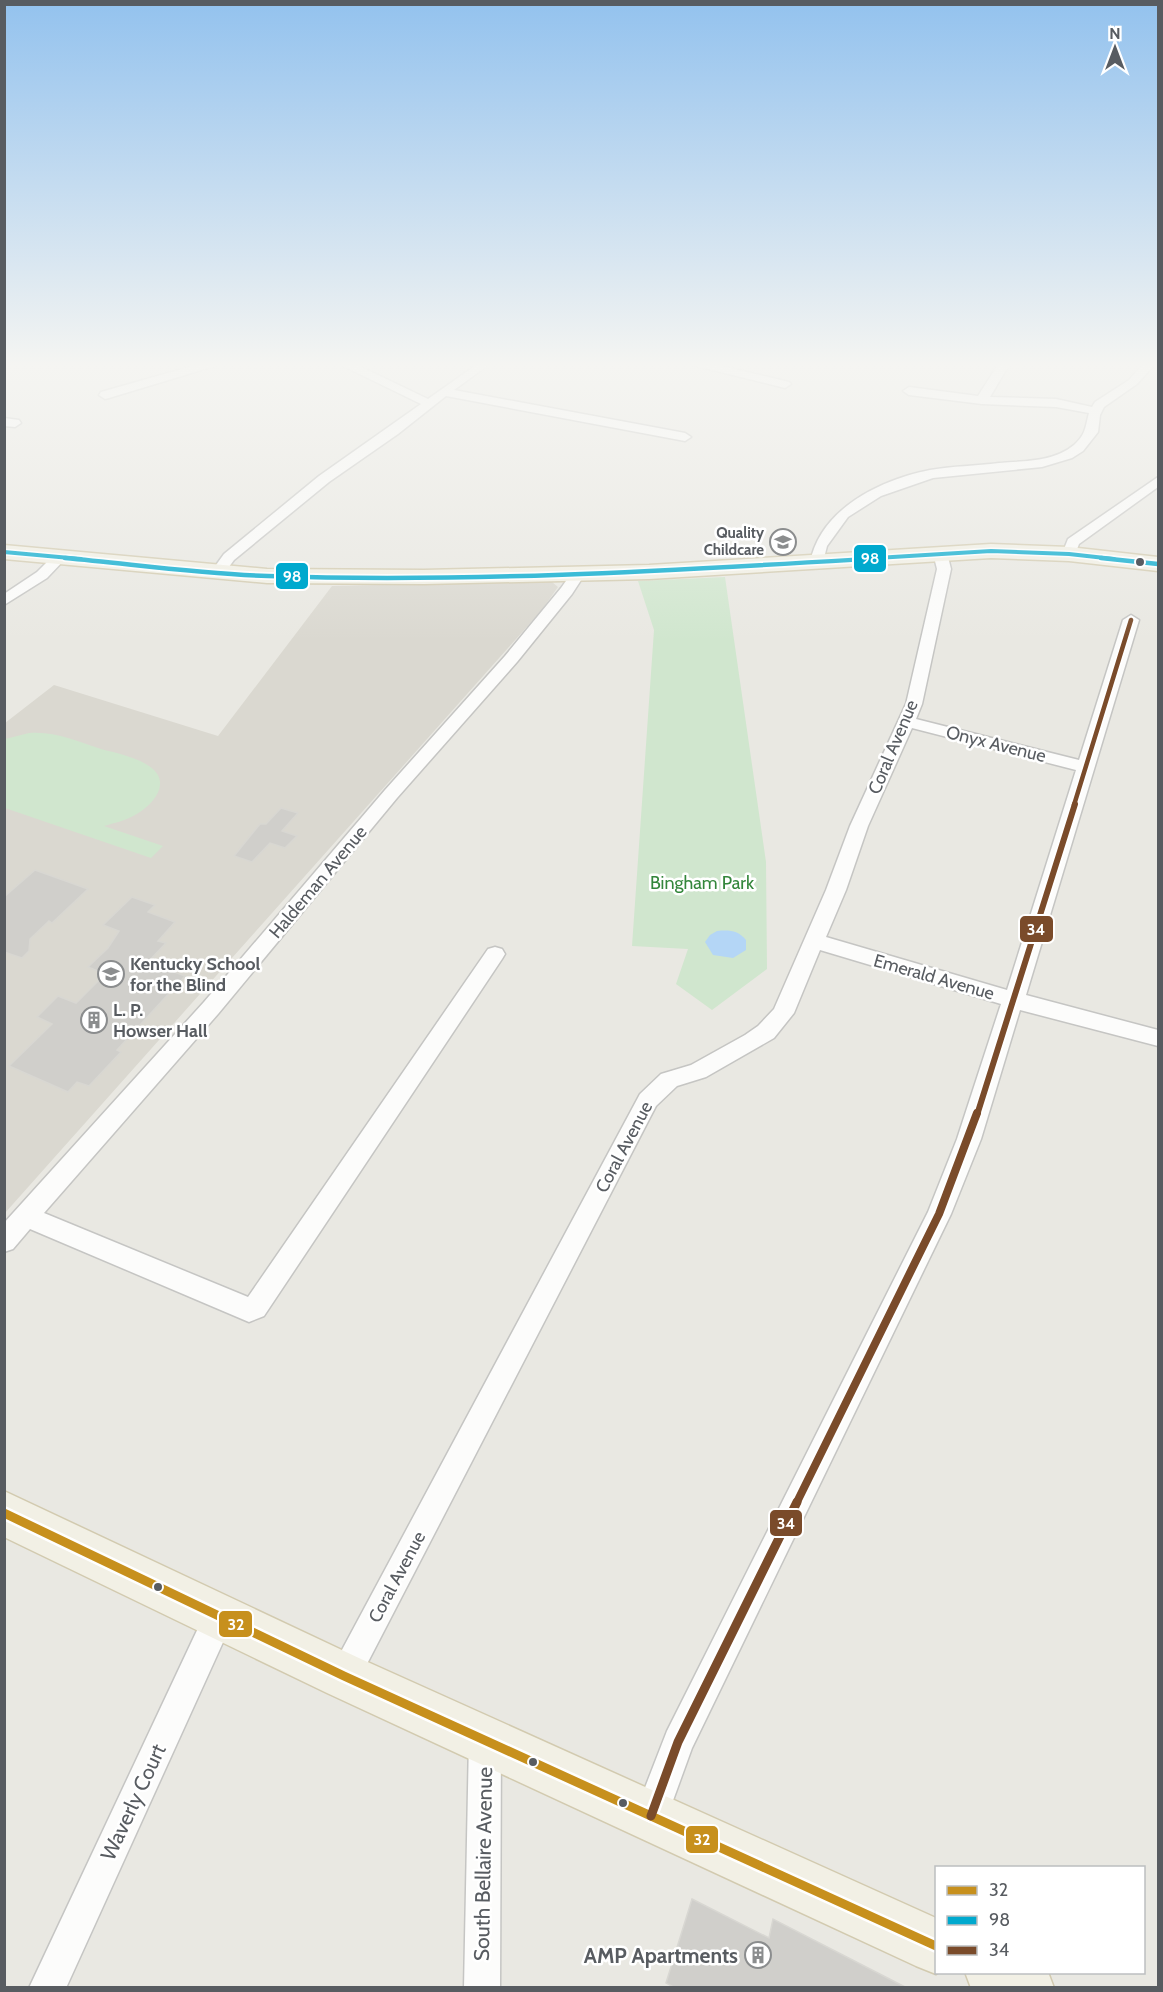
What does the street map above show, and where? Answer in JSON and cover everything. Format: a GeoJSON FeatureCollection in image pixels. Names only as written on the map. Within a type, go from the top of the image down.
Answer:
{"type":"FeatureCollection","features":[{"type":"Feature","properties":{"kind":"main road"},"geometry":{"type":"LineString","coordinates":[[4,552],[267,576],[392,577],[578,574],[991,551],[1069,554],[1158,564]]}},
{"type":"Feature","properties":{"kind":"main road"},"geometry":{"type":"LineString","coordinates":[[4,1513],[75,1545],[219,1618],[935,1947]]}},
{"type":"Feature","properties":{"kind":"main road"},"geometry":{"type":"LineString","coordinates":[[997,1974],[1026,1988]]}},
{"type":"Feature","properties":{"kind":"street"},"geometry":{"type":"LineString","coordinates":[[218,572],[229,557],[296,501],[358,456]]}},
{"type":"Feature","properties":{"kind":"street"},"geometry":{"type":"LineString","coordinates":[[817,562],[820,546],[843,514],[876,493],[932,474],[1042,463],[1065,456]]}},
{"type":"Feature","properties":{"kind":"street"},"geometry":{"type":"LineString","coordinates":[[1069,554],[1073,542],[1158,481]]}},
{"type":"Feature","properties":{"kind":"street","name":"Coral Avenue"},"geometry":{"type":"LineString","coordinates":[[344,1676],[657,1080],[669,1080],[698,1071],[766,1032],[783,1013],[836,891],[859,826],[914,704],[944,569],[940,553]]}},
{"type":"Feature","properties":{"kind":"street"},"geometry":{"type":"LineString","coordinates":[[4,601],[42,574],[60,557]]}},
{"type":"Feature","properties":{"kind":"street","name":"Haldeman Avenue"},"geometry":{"type":"LineString","coordinates":[[4,1241],[211,1008],[391,794],[518,650],[567,591],[578,574]]}},
{"type":"Feature","properties":{"kind":"street"},"geometry":{"type":"LineString","coordinates":[[651,1816],[678,1742],[939,1214],[969,1139],[1131,620]]}},
{"type":"Feature","properties":{"kind":"street","name":"Onyx Avenue"},"geometry":{"type":"LineString","coordinates":[[907,722],[1086,767]]}},
{"type":"Feature","properties":{"kind":"street","name":"Emerald Avenue"},"geometry":{"type":"LineString","coordinates":[[814,940],[1013,1000],[1158,1038]]}},
{"type":"Feature","properties":{"kind":"street"},"geometry":{"type":"LineString","coordinates":[[26,1216],[249,1310],[255,1308],[495,954]]}},
{"type":"Feature","properties":{"kind":"street","name":"Waverly Court"},"geometry":{"type":"LineString","coordinates":[[47,1988],[219,1618]]}},
{"type":"Feature","properties":{"kind":"street","name":"South Bellaire Avenue"},"geometry":{"type":"LineString","coordinates":[[482,1988],[485,1740]]}},
{"type":"Feature","properties":{"kind":"shaded area","name":"Kentucky School for the Blind"},"geometry":{"type":"Polygon","coordinates":[[[552,582],[558,587],[541,611],[5,1213],[5,723],[54,685],[218,736],[332,586],[552,582]]]}},
{"type":"Feature","properties":{"kind":"green space","name":"Bingham Park"},"geometry":{"type":"Polygon","coordinates":[[[725,577],[766,862],[767,969],[712,1010],[676,984],[688,949],[632,946],[654,630],[638,581],[725,577]]]}},
{"type":"Feature","properties":{"kind":"green space"},"geometry":{"type":"Polygon","coordinates":[[[29,733],[66,737],[132,758],[149,766],[156,772],[159,779],[160,786],[154,799],[142,811],[131,817],[104,826],[163,846],[151,858],[5,808],[5,739],[29,733]]]}},
{"type":"Feature","properties":{"kind":"water"},"geometry":{"type":"Polygon","coordinates":[[[717,931],[740,934],[746,940],[746,950],[733,958],[713,955],[705,942],[717,931]]]}},
{"type":"Feature","properties":{"kind":"building"},"geometry":{"type":"Polygon","coordinates":[[[281,808],[298,813],[282,831],[297,836],[285,848],[270,843],[252,862],[234,856],[260,824],[266,824],[281,808]]]}},
{"type":"Feature","properties":{"kind":"building"},"geometry":{"type":"Polygon","coordinates":[[[35,870],[88,889],[52,923],[49,921],[30,939],[29,951],[22,958],[4,952],[4,897],[35,870]]]}},
{"type":"Feature","properties":{"kind":"building","name":"L. P. Howser Hall"},"geometry":{"type":"Polygon","coordinates":[[[132,897],[155,905],[148,912],[175,922],[158,941],[166,943],[148,962],[185,976],[117,1050],[121,1052],[89,1086],[77,1082],[68,1092],[9,1066],[52,1024],[37,1017],[58,996],[76,1003],[105,974],[88,967],[108,948],[119,931],[103,925],[132,897]]]}},
{"type":"Feature","properties":{"kind":"building","name":"AMP Apartments"},"geometry":{"type":"Polygon","coordinates":[[[692,1899],[769,1938],[773,1919],[907,1988],[675,1988],[666,1983],[692,1899]]]}},
{"type":"Feature","properties":{"kind":"transit line","name":"98"},"geometry":{"type":"LineString","coordinates":[[4,552],[267,576],[424,577],[649,572],[991,551],[1069,554],[1158,564]]}},
{"type":"Feature","properties":{"kind":"transit line","name":"34"},"geometry":{"type":"LineString","coordinates":[[651,1816],[678,1742],[939,1214],[969,1139],[1019,986],[1131,620]]}},
{"type":"Feature","properties":{"kind":"transit line","name":"32"},"geometry":{"type":"LineString","coordinates":[[4,1513],[344,1676],[935,1946]]}},
{"type":"Feature","properties":{"kind":"place","name":"Quality Childcare"},"geometry":{"type":"Point","coordinates":[783,542]}},
{"type":"Feature","properties":{"kind":"place","name":"Kentucky School for the Blind"},"geometry":{"type":"Point","coordinates":[111,974]}},
{"type":"Feature","properties":{"kind":"place","name":"L. P. Howser Hall"},"geometry":{"type":"Point","coordinates":[94,1020]}},
{"type":"Feature","properties":{"kind":"place","name":"AMP Apartments"},"geometry":{"type":"Point","coordinates":[758,1955]}}]}
